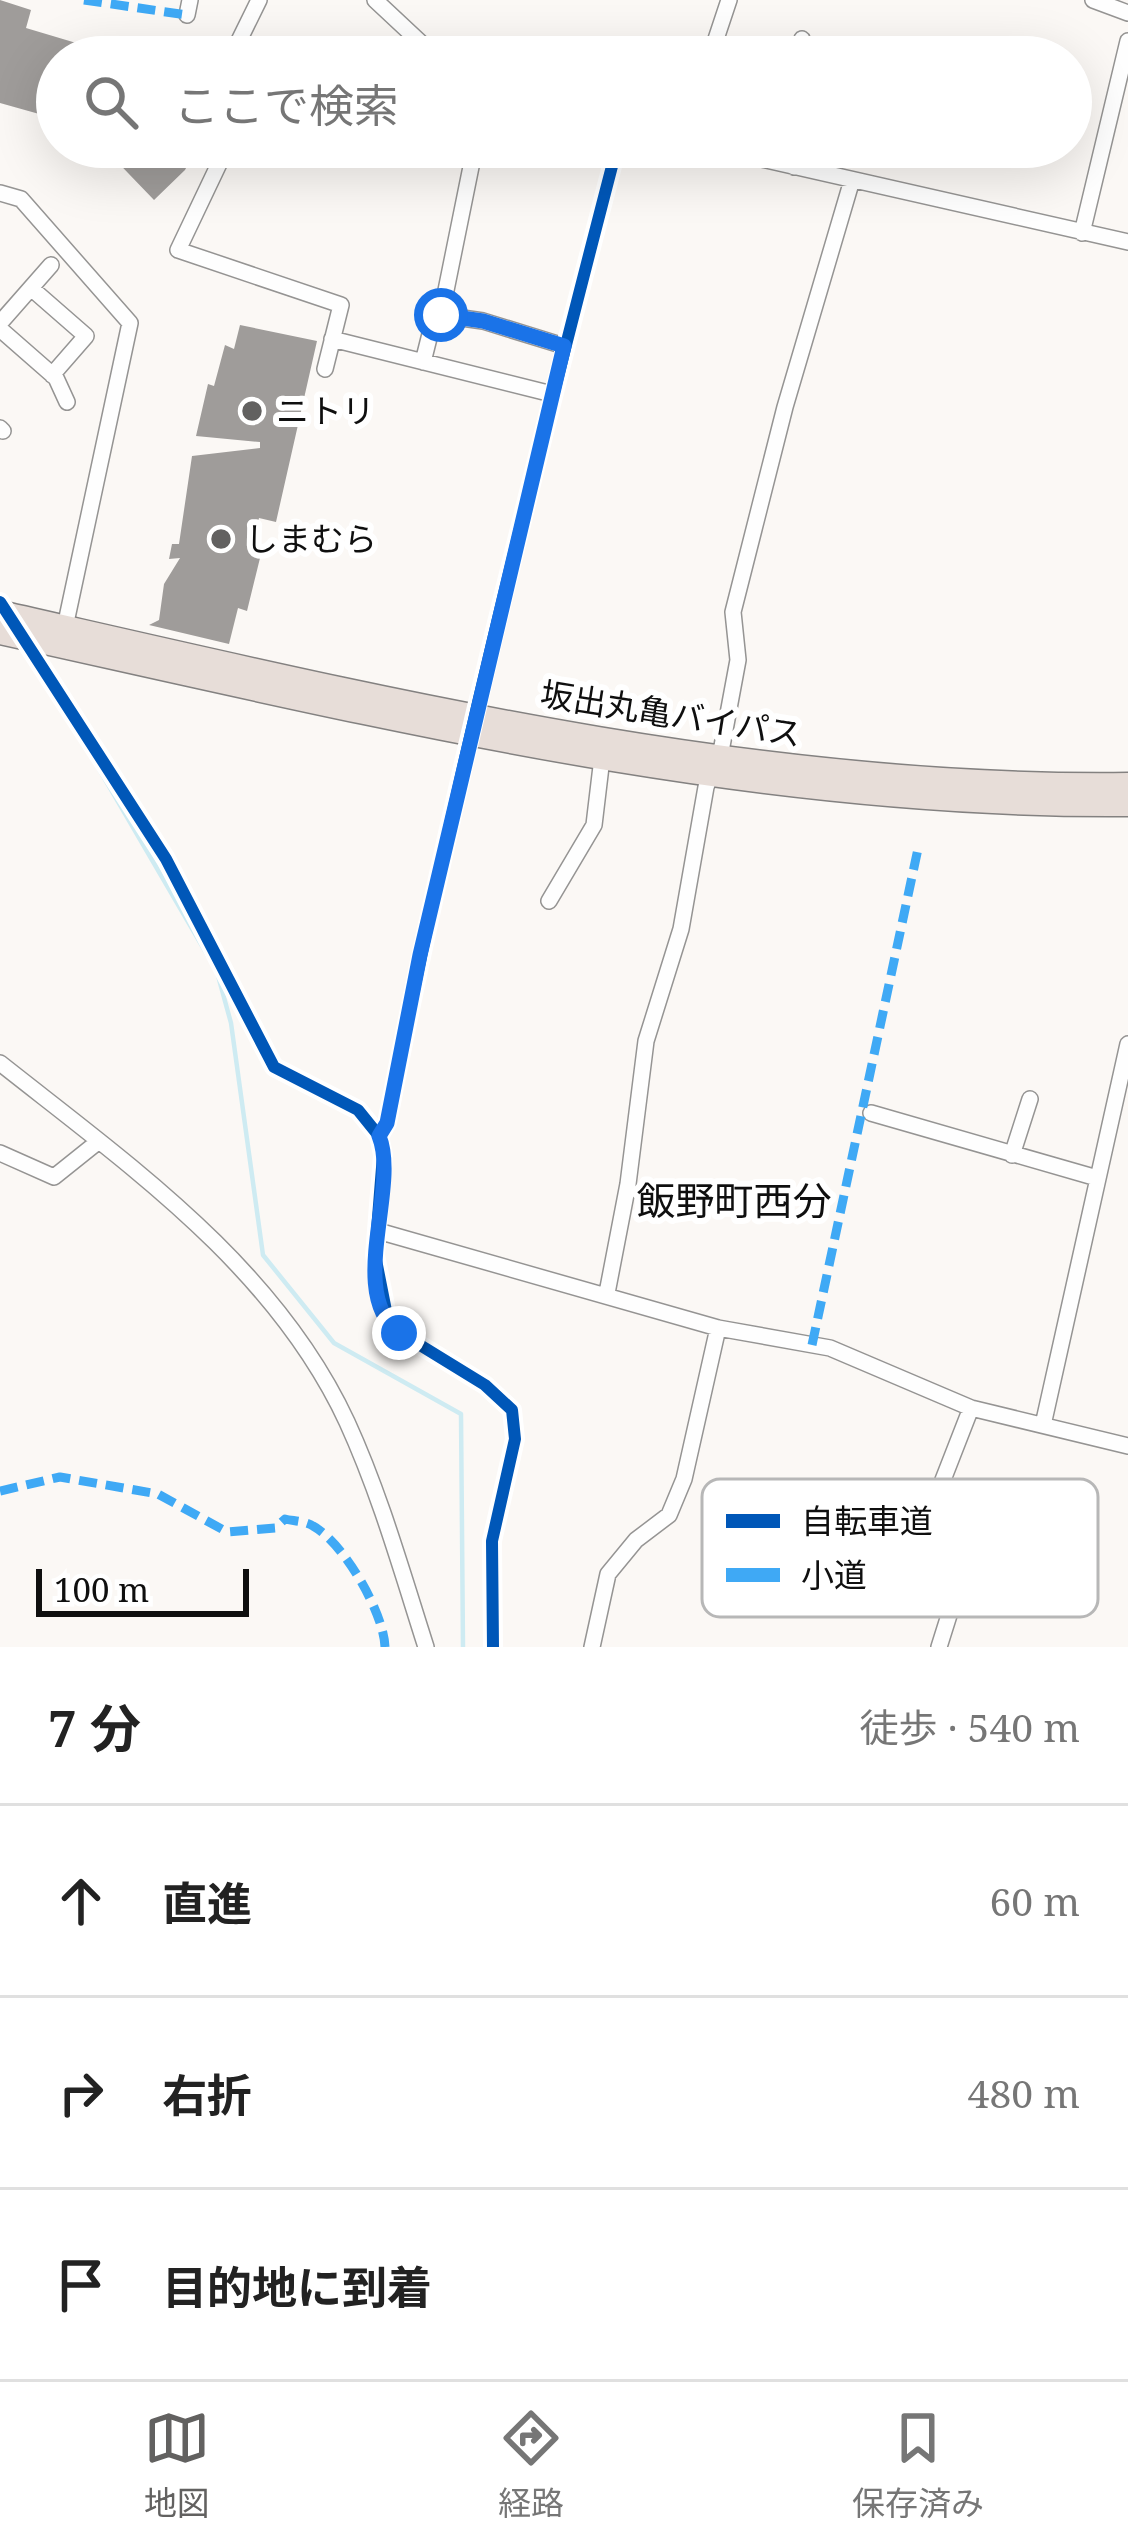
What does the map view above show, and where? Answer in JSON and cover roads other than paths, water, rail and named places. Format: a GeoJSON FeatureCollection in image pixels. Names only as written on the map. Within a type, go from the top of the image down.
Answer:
{"type":"FeatureCollection","features":[{"type":"Feature","properties":{"kind":"highway","name":"坂出丸亀バイパス"},"geometry":{"type":"LineString","coordinates":[[5,620],[65,627],[602,758],[717,760],[912,779],[1128,785]]}},
{"type":"Feature","properties":{"kind":"highway","name":"坂出丸亀バイパス"},"geometry":{"type":"LineString","coordinates":[[5,620],[476,725],[717,760],[914,798],[1128,804]]}},
{"type":"Feature","properties":{"kind":"street"},"geometry":{"type":"LineString","coordinates":[[241,36],[259,0]]}},
{"type":"Feature","properties":{"kind":"street"},"geometry":{"type":"LineString","coordinates":[[375,0],[414,36]]}},
{"type":"Feature","properties":{"kind":"street"},"geometry":{"type":"LineString","coordinates":[[717,36],[729,0]]}},
{"type":"Feature","properties":{"kind":"street"},"geometry":{"type":"LineString","coordinates":[[1093,0],[1128,13]]}},
{"type":"Feature","properties":{"kind":"street"},"geometry":{"type":"LineString","coordinates":[[1082,233],[1128,41]]}},
{"type":"Feature","properties":{"kind":"street"},"geometry":{"type":"LineString","coordinates":[[217,168],[178,250],[341,304],[325,369]]}},
{"type":"Feature","properties":{"kind":"street"},"geometry":{"type":"LineString","coordinates":[[423,362],[432,326],[441,315],[472,168]]}},
{"type":"Feature","properties":{"kind":"street"},"geometry":{"type":"LineString","coordinates":[[379,1136],[387,1123],[420,955],[552,394],[611,168]]}},
{"type":"Feature","properties":{"kind":"street"},"geometry":{"type":"LineString","coordinates":[[798,168],[1128,242]]}},
{"type":"Feature","properties":{"kind":"street"},"geometry":{"type":"LineString","coordinates":[[607,1293],[646,1042],[681,929],[738,660],[733,612],[785,407],[851,180]]}},
{"type":"Feature","properties":{"kind":"street"},"geometry":{"type":"LineString","coordinates":[[0,193],[21,199],[130,323],[65,627]]}},
{"type":"Feature","properties":{"kind":"street"},"geometry":{"type":"LineString","coordinates":[[51,266],[0,326],[52,375],[67,402]]}},
{"type":"Feature","properties":{"kind":"street"},"geometry":{"type":"LineString","coordinates":[[31,288],[86,336],[52,375]]}},
{"type":"Feature","properties":{"kind":"street"},"geometry":{"type":"LineString","coordinates":[[441,315],[483,321],[564,346]]}},
{"type":"Feature","properties":{"kind":"street"},"geometry":{"type":"LineString","coordinates":[[332,339],[552,394]]}},
{"type":"Feature","properties":{"kind":"street"},"geometry":{"type":"LineString","coordinates":[[5,620],[166,860],[274,1066],[358,1110],[379,1136],[383,1155],[376,1274],[389,1326],[484,1385],[514,1418],[492,1541],[493,1647]]}},
{"type":"Feature","properties":{"kind":"street"},"geometry":{"type":"LineString","coordinates":[[549,901],[595,825],[602,758]]}},
{"type":"Feature","properties":{"kind":"street"},"geometry":{"type":"LineString","coordinates":[[1043,1425],[1128,1044]]}},
{"type":"Feature","properties":{"kind":"street"},"geometry":{"type":"LineString","coordinates":[[0,1063],[99,1142],[244,1270],[313,1360],[365,1466],[426,1647]]}},
{"type":"Feature","properties":{"kind":"street"},"geometry":{"type":"LineString","coordinates":[[1012,1155],[1030,1099]]}},
{"type":"Feature","properties":{"kind":"street"},"geometry":{"type":"LineString","coordinates":[[872,1113],[1097,1178]]}},
{"type":"Feature","properties":{"kind":"street"},"geometry":{"type":"LineString","coordinates":[[0,1153],[54,1177],[99,1142]]}},
{"type":"Feature","properties":{"kind":"street"},"geometry":{"type":"LineString","coordinates":[[378,1231],[718,1328],[830,1348],[970,1408],[1128,1446]]}},
{"type":"Feature","properties":{"kind":"street"},"geometry":{"type":"LineString","coordinates":[[592,1647],[608,1574],[636,1540],[669,1515],[684,1479],[718,1328]]}},
{"type":"Feature","properties":{"kind":"street"},"geometry":{"type":"LineString","coordinates":[[943,1479],[970,1408]]}},
{"type":"Feature","properties":{"kind":"street"},"geometry":{"type":"LineString","coordinates":[[940,1647],[949,1617]]}},
{"type":"Feature","properties":{"kind":"waterway"},"geometry":{"type":"LineString","coordinates":[[99,769],[208,956]]}},
{"type":"Feature","properties":{"kind":"waterway"},"geometry":{"type":"LineString","coordinates":[[217,972],[231,1023],[263,1255],[334,1343],[461,1414],[463,1647]]}},
{"type":"Feature","properties":{"kind":"place","name":"ニトリ"},"geometry":{"type":"Point","coordinates":[252,411]}},
{"type":"Feature","properties":{"kind":"place","name":"しまむら"},"geometry":{"type":"Point","coordinates":[221,539]}},
{"type":"Feature","properties":{"kind":"district","name":"飯野町西分"},"geometry":{"type":"Point","coordinates":[734,1201]}}]}
